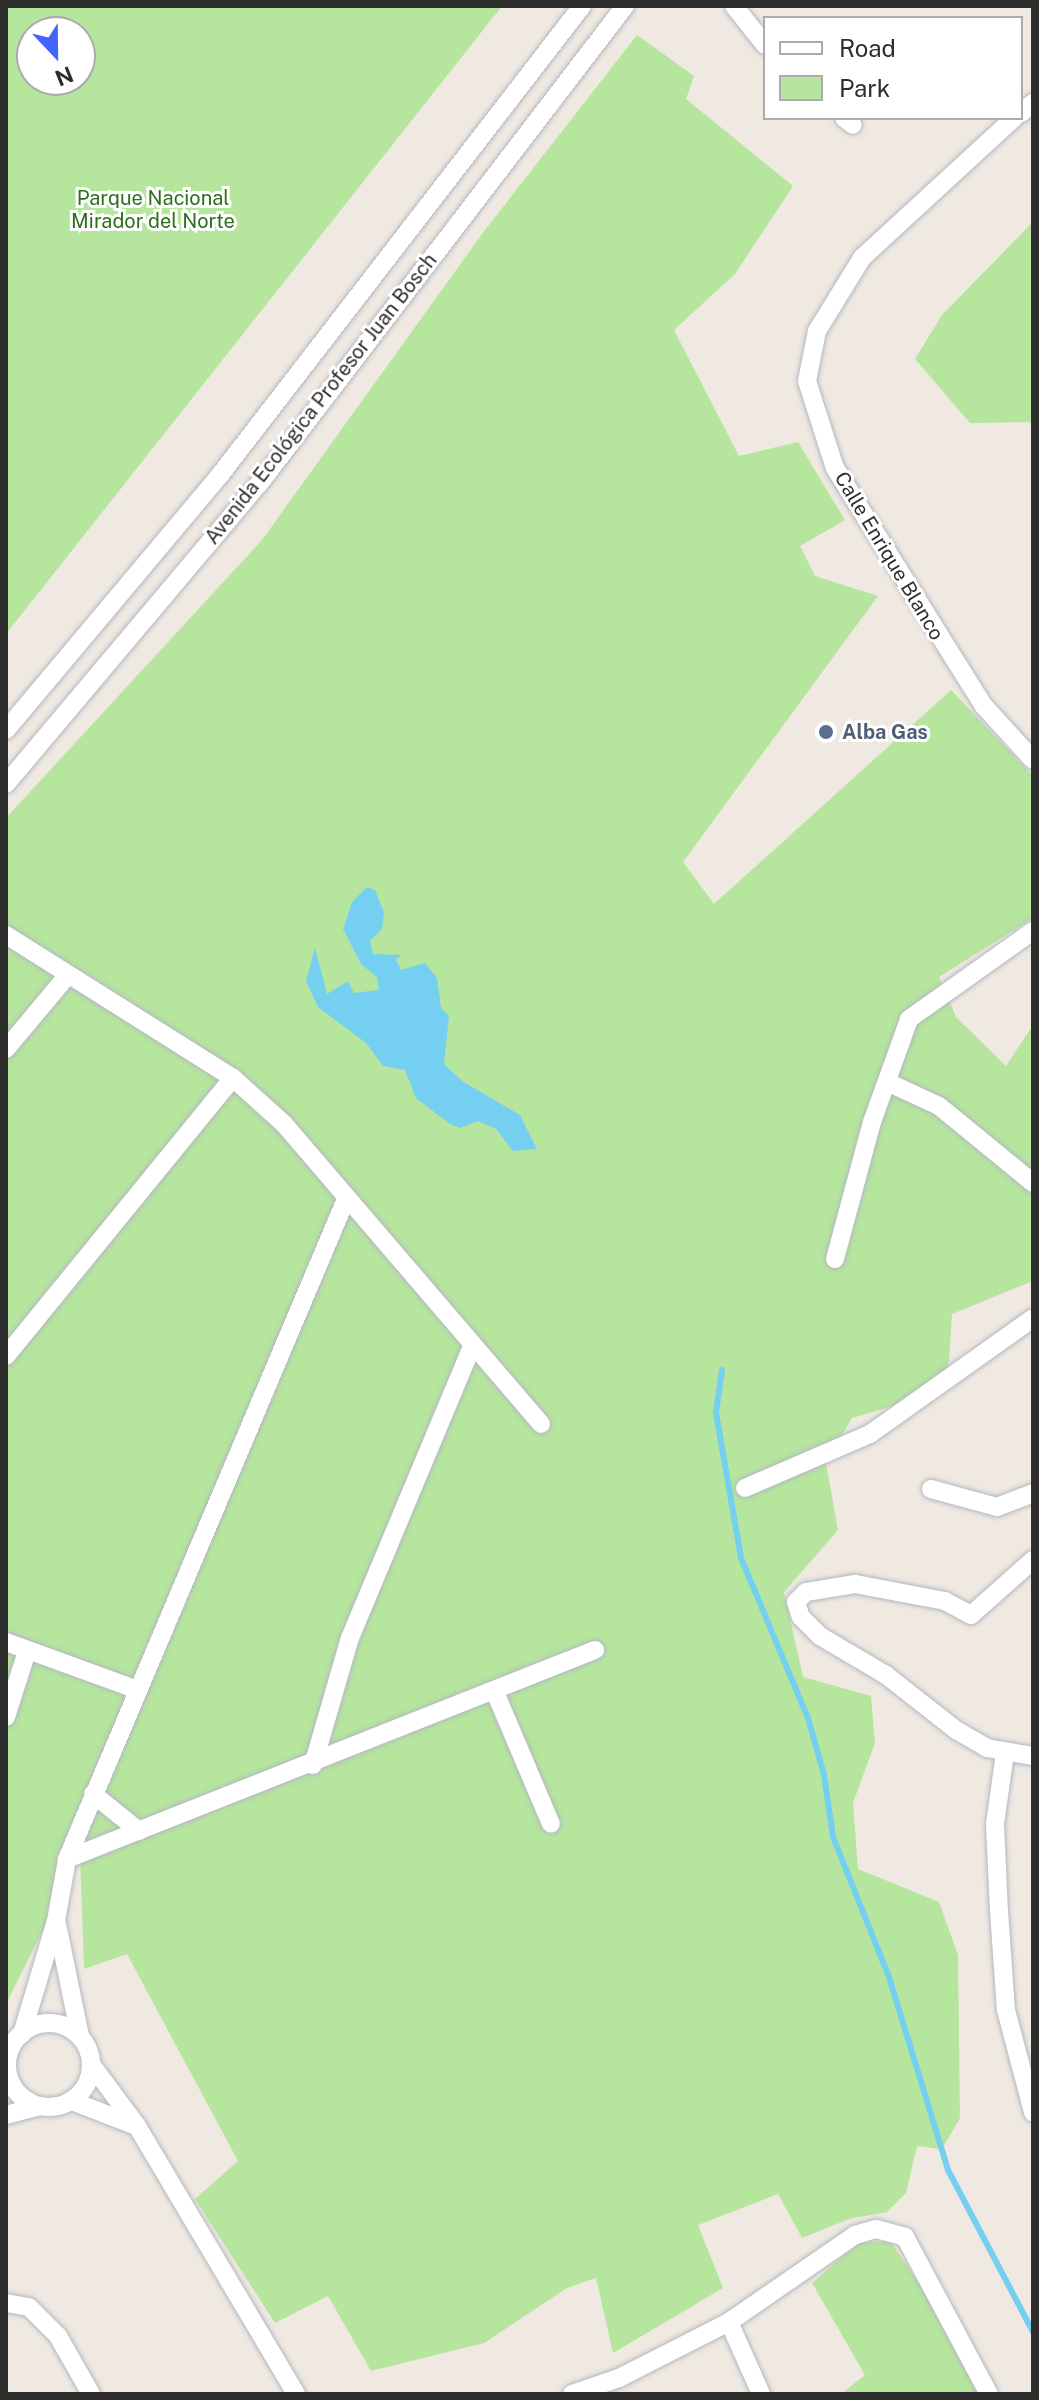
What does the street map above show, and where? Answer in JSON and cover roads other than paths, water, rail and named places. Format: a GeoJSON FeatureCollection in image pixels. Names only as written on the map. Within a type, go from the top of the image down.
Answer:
{"type":"FeatureCollection","features":[{"type":"Feature","properties":{"kind":"street","name":"Avenida Ecológica Profesor Juan Bosch"},"geometry":{"type":"LineString","coordinates":[[6,730],[220,475],[582,6]]}},
{"type":"Feature","properties":{"kind":"street","name":"Avenida Ecológica Profesor Juan Bosch"},"geometry":{"type":"LineString","coordinates":[[6,784],[259,484],[625,6]]}},
{"type":"Feature","properties":{"kind":"street"},"geometry":{"type":"LineString","coordinates":[[734,6],[763,42]]}},
{"type":"Feature","properties":{"kind":"street","name":"Calle Enrique Blanco"},"geometry":{"type":"LineString","coordinates":[[1012,120],[862,258],[817,331],[807,381],[843,481],[983,705],[1033,760]]}},
{"type":"Feature","properties":{"kind":"street"},"geometry":{"type":"LineString","coordinates":[[835,1259],[887,1082],[909,1019],[1032,933]]}},
{"type":"Feature","properties":{"kind":"street"},"geometry":{"type":"LineString","coordinates":[[6,935],[233,1078],[284,1124],[541,1424]]}},
{"type":"Feature","properties":{"kind":"street"},"geometry":{"type":"LineString","coordinates":[[6,1049],[67,976]]}},
{"type":"Feature","properties":{"kind":"street"},"geometry":{"type":"LineString","coordinates":[[6,1356],[233,1078]]}},
{"type":"Feature","properties":{"kind":"street"},"geometry":{"type":"LineString","coordinates":[[887,1082],[939,1106],[1033,1183]]}},
{"type":"Feature","properties":{"kind":"street"},"geometry":{"type":"LineString","coordinates":[[39,2106],[12,2086],[6,2064],[22,2034],[56,1921],[67,1859],[346,1199]]}},
{"type":"Feature","properties":{"kind":"street"},"geometry":{"type":"LineString","coordinates":[[745,1488],[839,1451],[884,1426],[920,1403],[957,1367],[1033,1318]]}},
{"type":"Feature","properties":{"kind":"street"},"geometry":{"type":"LineString","coordinates":[[313,1765],[350,1638],[472,1347]]}},
{"type":"Feature","properties":{"kind":"street"},"geometry":{"type":"LineString","coordinates":[[931,1489],[997,1507],[1033,1493]]}},
{"type":"Feature","properties":{"kind":"street"},"geometry":{"type":"LineString","coordinates":[[1033,1560],[971,1615],[945,1601],[855,1584],[806,1592],[796,1602],[801,1617],[820,1636],[886,1675],[956,1730],[1005,1753],[1033,1756]]}},
{"type":"Feature","properties":{"kind":"street"},"geometry":{"type":"LineString","coordinates":[[6,1642],[138,1690]]}},
{"type":"Feature","properties":{"kind":"street"},"geometry":{"type":"LineString","coordinates":[[67,1859],[313,1765],[595,1650]]}},
{"type":"Feature","properties":{"kind":"street"},"geometry":{"type":"LineString","coordinates":[[6,1717],[27,1651]]}},
{"type":"Feature","properties":{"kind":"street"},"geometry":{"type":"LineString","coordinates":[[495,1692],[551,1824]]}},
{"type":"Feature","properties":{"kind":"street"},"geometry":{"type":"LineString","coordinates":[[1005,1753],[995,1824],[1006,2010],[1033,2112]]}},
{"type":"Feature","properties":{"kind":"street"},"geometry":{"type":"LineString","coordinates":[[93,1794],[139,1831]]}},
{"type":"Feature","properties":{"kind":"street"},"geometry":{"type":"LineString","coordinates":[[56,1921],[80,2036],[91,2064],[137,2126],[296,2394]]}},
{"type":"Feature","properties":{"kind":"street"},"geometry":{"type":"LineString","coordinates":[[22,2034],[51,2024],[80,2036]]}},
{"type":"Feature","properties":{"kind":"street"},"geometry":{"type":"LineString","coordinates":[[72,2101],[86,2085],[91,2064]]}},
{"type":"Feature","properties":{"kind":"street"},"geometry":{"type":"LineString","coordinates":[[6,2115],[72,2101],[137,2126]]}},
{"type":"Feature","properties":{"kind":"street"},"geometry":{"type":"LineString","coordinates":[[572,2394],[619,2378],[729,2322],[855,2235],[894,2230],[905,2237],[989,2394]]}},
{"type":"Feature","properties":{"kind":"street"},"geometry":{"type":"LineString","coordinates":[[6,2303],[29,2307],[58,2336],[91,2394]]}},
{"type":"Feature","properties":{"kind":"street"},"geometry":{"type":"LineString","coordinates":[[729,2322],[761,2394]]}},
{"type":"Feature","properties":{"kind":"water"},"geometry":{"type":"Polygon","coordinates":[[[367,887],[375,890],[384,912],[382,929],[370,941],[373,954],[402,955],[396,959],[401,970],[425,963],[437,978],[441,1008],[449,1016],[444,1064],[462,1081],[520,1115],[537,1149],[513,1151],[496,1129],[478,1121],[460,1128],[450,1124],[416,1098],[405,1070],[383,1066],[366,1043],[318,1007],[306,981],[315,948],[327,994],[348,981],[354,993],[379,990],[377,977],[361,964],[343,929],[352,902],[367,887]]]}},
{"type":"Feature","properties":{"kind":"waterway"},"geometry":{"type":"LineString","coordinates":[[722,1370],[716,1413],[741,1558],[808,1718],[824,1775],[833,1837],[889,1977],[948,2170],[1033,2332]]}},
{"type":"Feature","properties":{"kind":"place","name":"Alba Gas"},"geometry":{"type":"Point","coordinates":[826,732]}},
{"type":"Feature","properties":{"kind":"park label","name":"Parque Nacional Mirador del Norte"},"geometry":{"type":"Point","coordinates":[153,210]}}]}
